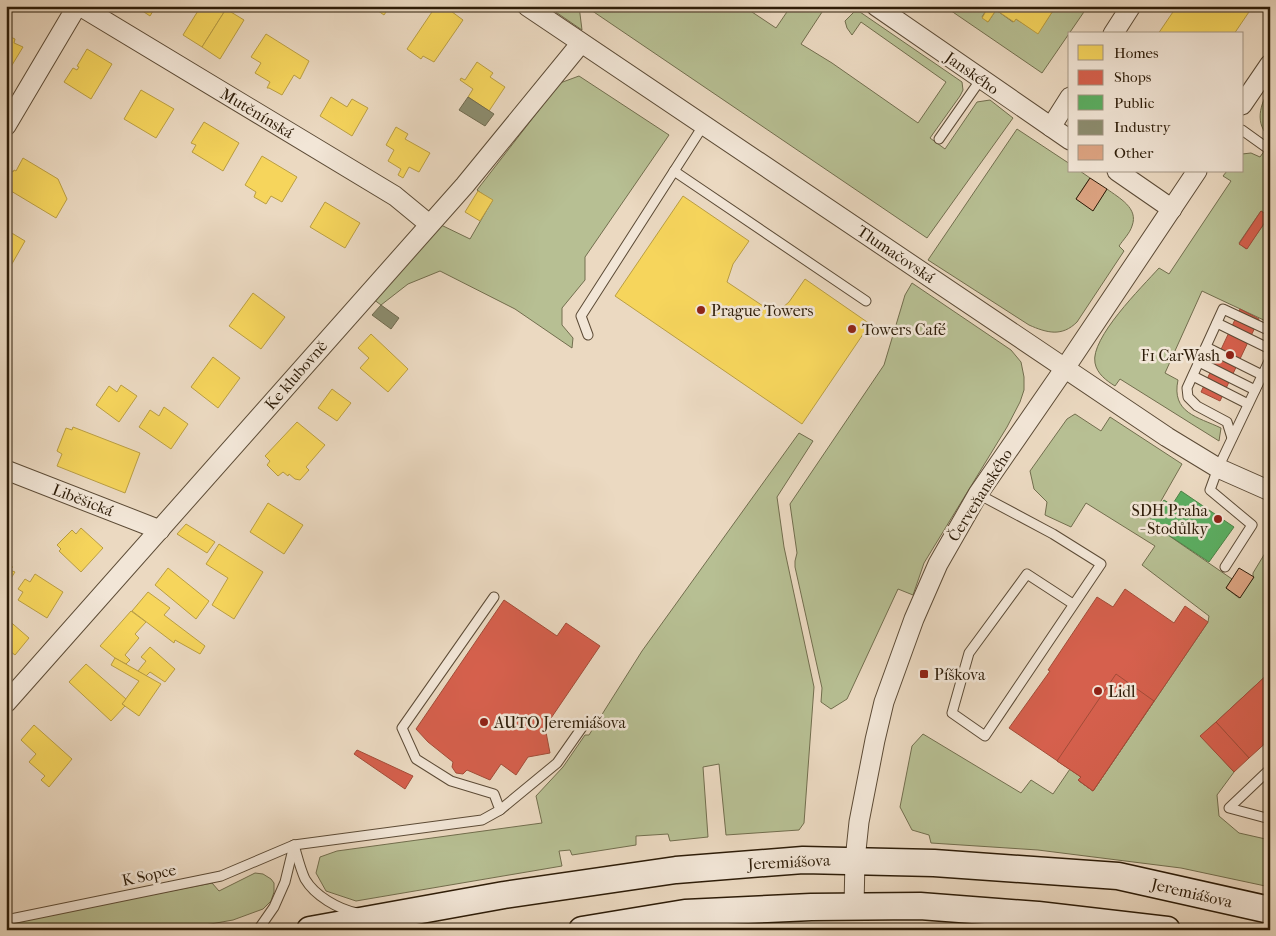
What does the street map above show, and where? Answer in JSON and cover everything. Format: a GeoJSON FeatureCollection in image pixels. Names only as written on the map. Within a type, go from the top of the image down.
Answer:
{"type":"FeatureCollection","features":[{"type":"Feature","properties":{"kind":"main road","name":"Jeremiášova"},"geometry":{"type":"LineString","coordinates":[[310,930],[504,895],[676,870],[803,860],[934,863],[1118,876],[1270,910]]}},
{"type":"Feature","properties":{"kind":"main road"},"geometry":{"type":"LineString","coordinates":[[582,930],[685,913],[854,906],[930,907],[1038,915],[1167,930]]}},
{"type":"Feature","properties":{"kind":"street"},"geometry":{"type":"LineString","coordinates":[[6,126],[79,6]]}},
{"type":"Feature","properties":{"kind":"street","name":"Mutěnínská"},"geometry":{"type":"LineString","coordinates":[[79,6],[395,196],[429,224]]}},
{"type":"Feature","properties":{"kind":"street","name":"Tlumačovská"},"geometry":{"type":"LineString","coordinates":[[527,6],[1167,437],[1218,468],[1270,491]]}},
{"type":"Feature","properties":{"kind":"street","name":"Janského"},"geometry":{"type":"LineString","coordinates":[[876,6],[1068,139]]}},
{"type":"Feature","properties":{"kind":"street"},"geometry":{"type":"LineString","coordinates":[[1114,32],[1131,6]]}},
{"type":"Feature","properties":{"kind":"street","name":"Ke klubovně"},"geometry":{"type":"LineString","coordinates":[[6,703],[465,185],[582,43]]}},
{"type":"Feature","properties":{"kind":"street"},"geometry":{"type":"LineString","coordinates":[[1244,102],[1270,64]]}},
{"type":"Feature","properties":{"kind":"street"},"geometry":{"type":"LineString","coordinates":[[1051,127],[1068,100]]}},
{"type":"Feature","properties":{"kind":"street"},"geometry":{"type":"LineString","coordinates":[[1118,172],[1172,209]]}},
{"type":"Feature","properties":{"kind":"street","name":"Červeňanského"},"geometry":{"type":"LineString","coordinates":[[854,860],[859,822],[884,702],[914,619],[938,564],[978,494],[1197,172]]}},
{"type":"Feature","properties":{"kind":"street","name":"Liběšická"},"geometry":{"type":"LineString","coordinates":[[6,470],[160,530]]}},
{"type":"Feature","properties":{"kind":"street"},"geometry":{"type":"LineString","coordinates":[[854,860],[854,906]]}},
{"type":"Feature","properties":{"kind":"lane"},"geometry":{"type":"LineString","coordinates":[[939,139],[981,80]]}},
{"type":"Feature","properties":{"kind":"lane"},"geometry":{"type":"LineString","coordinates":[[588,335],[580,316],[703,126]]}},
{"type":"Feature","properties":{"kind":"lane"},"geometry":{"type":"LineString","coordinates":[[1244,131],[1270,150]]}},
{"type":"Feature","properties":{"kind":"lane"},"geometry":{"type":"LineString","coordinates":[[674,170],[866,301]]}},
{"type":"Feature","properties":{"kind":"lane"},"geometry":{"type":"LineString","coordinates":[[1232,439],[1227,422],[1196,406],[1188,397],[1187,388],[1223,309],[1270,331]]}},
{"type":"Feature","properties":{"kind":"lane"},"geometry":{"type":"LineString","coordinates":[[1217,323],[1270,349]]}},
{"type":"Feature","properties":{"kind":"lane"},"geometry":{"type":"LineString","coordinates":[[1206,347],[1262,375]]}},
{"type":"Feature","properties":{"kind":"lane"},"geometry":{"type":"LineString","coordinates":[[1225,567],[1252,525],[1210,490],[1218,468],[1270,359]]}},
{"type":"Feature","properties":{"kind":"lane"},"geometry":{"type":"LineString","coordinates":[[1199,362],[1255,390]]}},
{"type":"Feature","properties":{"kind":"lane"},"geometry":{"type":"LineString","coordinates":[[1192,376],[1248,404]]}},
{"type":"Feature","properties":{"kind":"lane"},"geometry":{"type":"LineString","coordinates":[[978,494],[1053,534],[1101,564],[985,736],[952,713],[969,653],[1027,574],[1073,604]]}},
{"type":"Feature","properties":{"kind":"lane"},"geometry":{"type":"LineString","coordinates":[[494,598],[402,728],[416,759],[451,782],[494,794],[500,810]]}},
{"type":"Feature","properties":{"kind":"lane","name":"K Sopce"},"geometry":{"type":"LineString","coordinates":[[6,920],[221,876],[294,845],[482,820],[500,810],[557,763],[583,726]]}},
{"type":"Feature","properties":{"kind":"lane"},"geometry":{"type":"LineString","coordinates":[[1270,770],[1229,808],[1270,819]]}},
{"type":"Feature","properties":{"kind":"lane"},"geometry":{"type":"LineString","coordinates":[[294,845],[306,879],[322,898],[350,911],[380,917]]}},
{"type":"Feature","properties":{"kind":"lane"},"geometry":{"type":"LineString","coordinates":[[258,930],[274,907],[285,882],[294,845]]}},
{"type":"Feature","properties":{"kind":"green space"},"geometry":{"type":"Polygon","coordinates":[[[547,6],[579,6],[582,30],[547,6]]]}},
{"type":"Feature","properties":{"kind":"green space"},"geometry":{"type":"Polygon","coordinates":[[[585,6],[743,6],[776,28],[791,6],[826,6],[801,44],[832,63],[918,123],[946,82],[861,22],[852,35],[845,21],[854,12],[860,12],[962,82],[963,90],[960,96],[930,138],[945,149],[977,102],[990,100],[1013,118],[927,238],[585,6]]]}},
{"type":"Feature","properties":{"kind":"green space"},"geometry":{"type":"Polygon","coordinates":[[[944,6],[989,6],[982,17],[988,22],[996,10],[1013,22],[1016,19],[1038,33],[1056,6],[1088,6],[1070,32],[1068,32],[1068,35],[1042,73],[944,6]]]}},
{"type":"Feature","properties":{"kind":"green space"},"geometry":{"type":"Polygon","coordinates":[[[579,76],[669,135],[585,257],[585,280],[562,308],[562,325],[573,338],[572,348],[515,309],[440,271],[408,284],[381,305],[373,299],[439,224],[470,239],[492,201],[477,190],[560,83],[579,76]]]}},
{"type":"Feature","properties":{"kind":"green space"},"geometry":{"type":"Polygon","coordinates":[[[1270,89],[1270,137],[1262,126],[1260,114],[1261,107],[1270,89]]]}},
{"type":"Feature","properties":{"kind":"green space"},"geometry":{"type":"Polygon","coordinates":[[[1017,129],[1068,163],[1068,172],[1081,172],[1090,178],[1076,199],[1093,210],[1107,189],[1127,204],[1133,214],[1131,229],[1119,246],[1124,251],[1077,322],[1060,332],[1048,332],[1029,325],[928,260],[1017,129]]]}},
{"type":"Feature","properties":{"kind":"green space"},"geometry":{"type":"Polygon","coordinates":[[[1270,143],[1270,323],[1202,291],[1165,373],[1178,380],[1177,391],[1182,407],[1195,417],[1221,428],[1219,441],[1120,379],[1115,386],[1109,382],[1100,374],[1096,367],[1096,353],[1100,340],[1119,313],[1159,268],[1169,274],[1231,181],[1223,176],[1226,172],[1244,172],[1244,154],[1251,153],[1260,157],[1270,143]],[[1261,211],[1239,243],[1246,249],[1269,217],[1261,211]]]}},
{"type":"Feature","properties":{"kind":"green space"},"geometry":{"type":"Polygon","coordinates":[[[912,283],[1011,350],[1021,362],[1024,390],[1007,427],[924,563],[913,595],[898,589],[847,699],[831,709],[821,702],[822,688],[795,567],[797,553],[790,504],[884,365],[905,295],[912,283]]]}},
{"type":"Feature","properties":{"kind":"green space"},"geometry":{"type":"Polygon","coordinates":[[[1075,414],[1101,431],[1110,417],[1182,464],[1149,522],[1232,579],[1226,588],[1239,598],[1253,578],[1253,573],[1270,545],[1270,672],[1201,736],[1234,772],[1217,795],[1219,816],[1239,833],[1270,840],[1270,887],[1181,868],[1038,850],[931,843],[929,835],[912,830],[900,807],[912,746],[923,734],[1021,793],[1031,780],[1053,794],[1070,769],[1081,777],[1079,781],[1093,791],[1208,622],[1209,616],[1142,565],[1155,546],[1086,503],[1071,527],[1045,515],[1047,502],[1034,489],[1030,471],[1067,419],[1075,414]]]}},
{"type":"Feature","properties":{"kind":"green space"},"geometry":{"type":"Polygon","coordinates":[[[799,433],[813,441],[777,497],[784,547],[814,687],[804,823],[799,830],[726,835],[719,764],[703,767],[708,837],[670,841],[668,834],[636,836],[636,845],[572,855],[570,850],[559,851],[562,866],[356,901],[326,891],[316,873],[320,857],[337,851],[542,823],[536,796],[563,767],[585,735],[589,735],[642,651],[799,433]]]}},
{"type":"Feature","properties":{"kind":"green space"},"geometry":{"type":"Polygon","coordinates":[[[255,873],[263,874],[274,883],[271,901],[263,909],[233,920],[177,930],[6,930],[6,923],[212,883],[219,891],[255,873]]]}},
{"type":"Feature","properties":{"kind":"building: Homes"},"geometry":{"type":"Polygon","coordinates":[[[135,6],[156,6],[150,16],[135,6]]]}},
{"type":"Feature","properties":{"kind":"building: Homes"},"geometry":{"type":"Polygon","coordinates":[[[201,6],[222,6],[226,9],[202,47],[183,35],[201,6]]]}},
{"type":"Feature","properties":{"kind":"building: Homes"},"geometry":{"type":"Polygon","coordinates":[[[371,6],[390,6],[384,15],[371,6]]]}},
{"type":"Feature","properties":{"kind":"building: Homes"},"geometry":{"type":"Polygon","coordinates":[[[436,6],[444,6],[463,20],[434,62],[423,56],[421,59],[407,49],[436,6]]]}},
{"type":"Feature","properties":{"kind":"building: Homes"},"geometry":{"type":"Polygon","coordinates":[[[989,6],[1056,6],[1038,34],[1016,19],[1014,22],[996,10],[988,22],[982,18],[989,6]]]}},
{"type":"Feature","properties":{"kind":"building: Homes"},"geometry":{"type":"Polygon","coordinates":[[[1177,6],[1253,6],[1235,32],[1159,32],[1177,6]]]}},
{"type":"Feature","properties":{"kind":"building: Homes"},"geometry":{"type":"Polygon","coordinates":[[[226,9],[244,20],[220,59],[202,47],[226,9]]]}},
{"type":"Feature","properties":{"kind":"building: Homes"},"geometry":{"type":"Polygon","coordinates":[[[266,34],[309,61],[300,79],[294,75],[282,95],[267,88],[270,82],[255,73],[261,63],[251,57],[266,34]]]}},
{"type":"Feature","properties":{"kind":"building: Homes"},"geometry":{"type":"Polygon","coordinates":[[[6,35],[15,39],[14,43],[23,47],[6,75],[6,35]]]}},
{"type":"Feature","properties":{"kind":"building: Homes"},"geometry":{"type":"Polygon","coordinates":[[[87,49],[112,64],[91,99],[64,82],[73,68],[77,70],[79,67],[77,66],[87,49]]]}},
{"type":"Feature","properties":{"kind":"building: Homes"},"geometry":{"type":"Polygon","coordinates":[[[477,62],[493,73],[490,77],[505,87],[489,111],[468,97],[473,89],[460,80],[461,78],[465,80],[477,62]]]}},
{"type":"Feature","properties":{"kind":"building: Homes"},"geometry":{"type":"Polygon","coordinates":[[[141,90],[174,109],[156,138],[124,119],[141,90]]]}},
{"type":"Feature","properties":{"kind":"building: Homes"},"geometry":{"type":"Polygon","coordinates":[[[331,97],[347,107],[352,99],[368,108],[352,136],[320,116],[331,97]]]}},
{"type":"Feature","properties":{"kind":"building: Homes"},"geometry":{"type":"Polygon","coordinates":[[[204,122],[239,143],[223,171],[192,152],[196,145],[191,143],[204,122]]]}},
{"type":"Feature","properties":{"kind":"building: Homes"},"geometry":{"type":"Polygon","coordinates":[[[396,127],[408,134],[405,139],[430,153],[419,172],[409,167],[403,178],[398,175],[401,169],[388,161],[394,150],[386,145],[396,127]]]}},
{"type":"Feature","properties":{"kind":"building: Homes"},"geometry":{"type":"Polygon","coordinates":[[[262,156],[297,177],[282,202],[271,196],[266,204],[254,197],[256,192],[245,185],[262,156]]]}},
{"type":"Feature","properties":{"kind":"building: Homes"},"geometry":{"type":"Polygon","coordinates":[[[23,158],[58,179],[67,199],[56,218],[6,188],[6,172],[8,169],[13,172],[14,170],[16,171],[23,158]]]}},
{"type":"Feature","properties":{"kind":"building: Homes"},"geometry":{"type":"Polygon","coordinates":[[[478,191],[493,200],[480,221],[465,212],[478,191]]]}},
{"type":"Feature","properties":{"kind":"building: Homes","name":"Prague Towers"},"geometry":{"type":"Polygon","coordinates":[[[683,196],[749,241],[733,264],[727,282],[775,314],[789,302],[805,279],[870,324],[802,424],[615,296],[683,196]]]}},
{"type":"Feature","properties":{"kind":"building: Homes"},"geometry":{"type":"Polygon","coordinates":[[[325,202],[360,223],[345,248],[310,227],[325,202]]]}},
{"type":"Feature","properties":{"kind":"building: Homes"},"geometry":{"type":"Polygon","coordinates":[[[10,232],[25,241],[9,269],[6,267],[6,237],[10,232]]]}},
{"type":"Feature","properties":{"kind":"building: Homes"},"geometry":{"type":"Polygon","coordinates":[[[253,293],[285,317],[261,349],[229,326],[253,293]]]}},
{"type":"Feature","properties":{"kind":"building: Homes"},"geometry":{"type":"Polygon","coordinates":[[[371,334],[408,369],[388,392],[360,368],[369,358],[358,348],[371,334]]]}},
{"type":"Feature","properties":{"kind":"building: Homes"},"geometry":{"type":"Polygon","coordinates":[[[213,357],[240,378],[218,408],[191,387],[213,357]]]}},
{"type":"Feature","properties":{"kind":"building: Homes"},"geometry":{"type":"Polygon","coordinates":[[[121,385],[137,396],[119,422],[96,405],[109,386],[117,392],[121,385]]]}},
{"type":"Feature","properties":{"kind":"building: Homes"},"geometry":{"type":"Polygon","coordinates":[[[332,389],[351,403],[337,421],[318,408],[332,389]]]}},
{"type":"Feature","properties":{"kind":"building: Homes"},"geometry":{"type":"Polygon","coordinates":[[[164,407],[188,424],[171,449],[139,427],[150,410],[159,416],[164,407]]]}},
{"type":"Feature","properties":{"kind":"building: Homes"},"geometry":{"type":"Polygon","coordinates":[[[297,422],[325,445],[306,467],[309,470],[300,480],[283,472],[278,476],[267,465],[270,461],[265,456],[297,422]]]}},
{"type":"Feature","properties":{"kind":"building: Homes"},"geometry":{"type":"Polygon","coordinates":[[[73,427],[140,453],[125,493],[57,466],[62,454],[57,451],[66,428],[72,430],[73,427]]]}},
{"type":"Feature","properties":{"kind":"building: Homes"},"geometry":{"type":"Polygon","coordinates":[[[268,503],[303,525],[284,554],[250,532],[268,503]]]}},
{"type":"Feature","properties":{"kind":"building: Homes"},"geometry":{"type":"Polygon","coordinates":[[[186,524],[215,542],[207,553],[177,534],[186,524]]]}},
{"type":"Feature","properties":{"kind":"building: Homes"},"geometry":{"type":"Polygon","coordinates":[[[81,528],[103,548],[81,572],[59,551],[61,549],[57,545],[72,530],[76,534],[81,528]]]}},
{"type":"Feature","properties":{"kind":"building: Homes"},"geometry":{"type":"Polygon","coordinates":[[[219,544],[263,572],[234,619],[212,605],[228,578],[206,564],[219,544]]]}},
{"type":"Feature","properties":{"kind":"building: Homes"},"geometry":{"type":"Polygon","coordinates":[[[6,563],[13,567],[10,570],[15,572],[6,586],[6,563]]]}},
{"type":"Feature","properties":{"kind":"building: Homes"},"geometry":{"type":"Polygon","coordinates":[[[168,568],[209,601],[196,619],[155,585],[168,568]]]}},
{"type":"Feature","properties":{"kind":"building: Homes"},"geometry":{"type":"Polygon","coordinates":[[[35,574],[63,592],[47,618],[18,600],[23,592],[18,589],[25,579],[30,582],[35,574]]]}},
{"type":"Feature","properties":{"kind":"building: Homes"},"geometry":{"type":"Polygon","coordinates":[[[148,592],[170,608],[164,615],[205,646],[200,654],[175,640],[174,643],[132,611],[148,592]]]}},
{"type":"Feature","properties":{"kind":"building: Homes"},"geometry":{"type":"Polygon","coordinates":[[[131,611],[146,622],[135,634],[139,638],[125,655],[130,660],[126,664],[100,646],[131,611]]]}},
{"type":"Feature","properties":{"kind":"building: Homes"},"geometry":{"type":"Polygon","coordinates":[[[6,618],[29,638],[15,655],[6,648],[6,618]]]}},
{"type":"Feature","properties":{"kind":"building: Homes"},"geometry":{"type":"Polygon","coordinates":[[[150,647],[175,669],[165,682],[150,672],[146,676],[138,671],[146,661],[141,657],[150,647]]]}},
{"type":"Feature","properties":{"kind":"building: Homes"},"geometry":{"type":"Polygon","coordinates":[[[115,658],[161,684],[139,716],[122,704],[139,681],[111,665],[115,658]]]}},
{"type":"Feature","properties":{"kind":"building: Homes"},"geometry":{"type":"Polygon","coordinates":[[[86,664],[126,699],[122,704],[125,706],[111,721],[69,682],[86,664]]]}},
{"type":"Feature","properties":{"kind":"building: Homes"},"geometry":{"type":"Polygon","coordinates":[[[34,725],[72,759],[49,787],[41,780],[45,776],[29,762],[36,754],[21,740],[34,725]]]}},
{"type":"Feature","properties":{"kind":"building: Shops"},"geometry":{"type":"Polygon","coordinates":[[[1261,211],[1269,216],[1247,249],[1239,244],[1261,211]]]}},
{"type":"Feature","properties":{"kind":"building: Shops","name":"F1 CarWash"},"geometry":{"type":"Polygon","coordinates":[[[1240,309],[1259,319],[1220,401],[1201,392],[1240,309]]]}},
{"type":"Feature","properties":{"kind":"building: Shops","name":"Lidl"},"geometry":{"type":"Polygon","coordinates":[[[1125,589],[1174,623],[1185,606],[1208,622],[1093,791],[1078,780],[1081,777],[1009,728],[1050,671],[1048,670],[1097,597],[1113,607],[1125,589]]]}},
{"type":"Feature","properties":{"kind":"building: Shops"},"geometry":{"type":"Polygon","coordinates":[[[504,600],[557,636],[566,623],[600,646],[545,727],[550,753],[528,757],[516,775],[501,764],[490,780],[467,770],[463,774],[456,773],[452,767],[453,762],[428,742],[416,729],[504,600]]]}},
{"type":"Feature","properties":{"kind":"building: Shops"},"geometry":{"type":"Polygon","coordinates":[[[1270,672],[1270,739],[1249,758],[1216,722],[1270,672]]]}},
{"type":"Feature","properties":{"kind":"building: Shops"},"geometry":{"type":"Polygon","coordinates":[[[1116,674],[1154,701],[1093,791],[1078,780],[1081,777],[1057,761],[1116,674]]]}},
{"type":"Feature","properties":{"kind":"building: Shops"},"geometry":{"type":"Polygon","coordinates":[[[1216,722],[1249,758],[1234,772],[1200,736],[1216,722]]]}},
{"type":"Feature","properties":{"kind":"building: Shops"},"geometry":{"type":"Polygon","coordinates":[[[357,750],[413,776],[405,789],[354,754],[357,750]]]}},
{"type":"Feature","properties":{"kind":"building: Public"},"geometry":{"type":"Polygon","coordinates":[[[1181,491],[1234,527],[1209,562],[1149,522],[1164,500],[1172,505],[1181,491]]]}},
{"type":"Feature","properties":{"kind":"building: Industry"},"geometry":{"type":"Polygon","coordinates":[[[468,97],[494,114],[485,126],[459,110],[468,97]]]}},
{"type":"Feature","properties":{"kind":"building: Industry"},"geometry":{"type":"Polygon","coordinates":[[[381,305],[399,318],[391,329],[372,315],[381,305]]]}},
{"type":"Feature","properties":{"kind":"building: Other"},"geometry":{"type":"Polygon","coordinates":[[[1090,178],[1107,189],[1093,211],[1076,199],[1090,178]]]}},
{"type":"Feature","properties":{"kind":"building: Other"},"geometry":{"type":"Polygon","coordinates":[[[1239,568],[1254,577],[1240,598],[1226,588],[1239,568]]]}},
{"type":"Feature","properties":{"kind":"place","name":"Prague Towers"},"geometry":{"type":"Point","coordinates":[701,310]}},
{"type":"Feature","properties":{"kind":"place","name":"Towers Café"},"geometry":{"type":"Point","coordinates":[852,329]}},
{"type":"Feature","properties":{"kind":"place","name":"F1 CarWash"},"geometry":{"type":"Point","coordinates":[1230,355]}},
{"type":"Feature","properties":{"kind":"place","name":"SDH Praha - Stodůlky"},"geometry":{"type":"Point","coordinates":[1218,519]}},
{"type":"Feature","properties":{"kind":"place","name":"Píškova"},"geometry":{"type":"Point","coordinates":[924,674]}},
{"type":"Feature","properties":{"kind":"place","name":"Lidl"},"geometry":{"type":"Point","coordinates":[1098,691]}},
{"type":"Feature","properties":{"kind":"place","name":"AUTO Jeremiášova"},"geometry":{"type":"Point","coordinates":[484,722]}}]}
